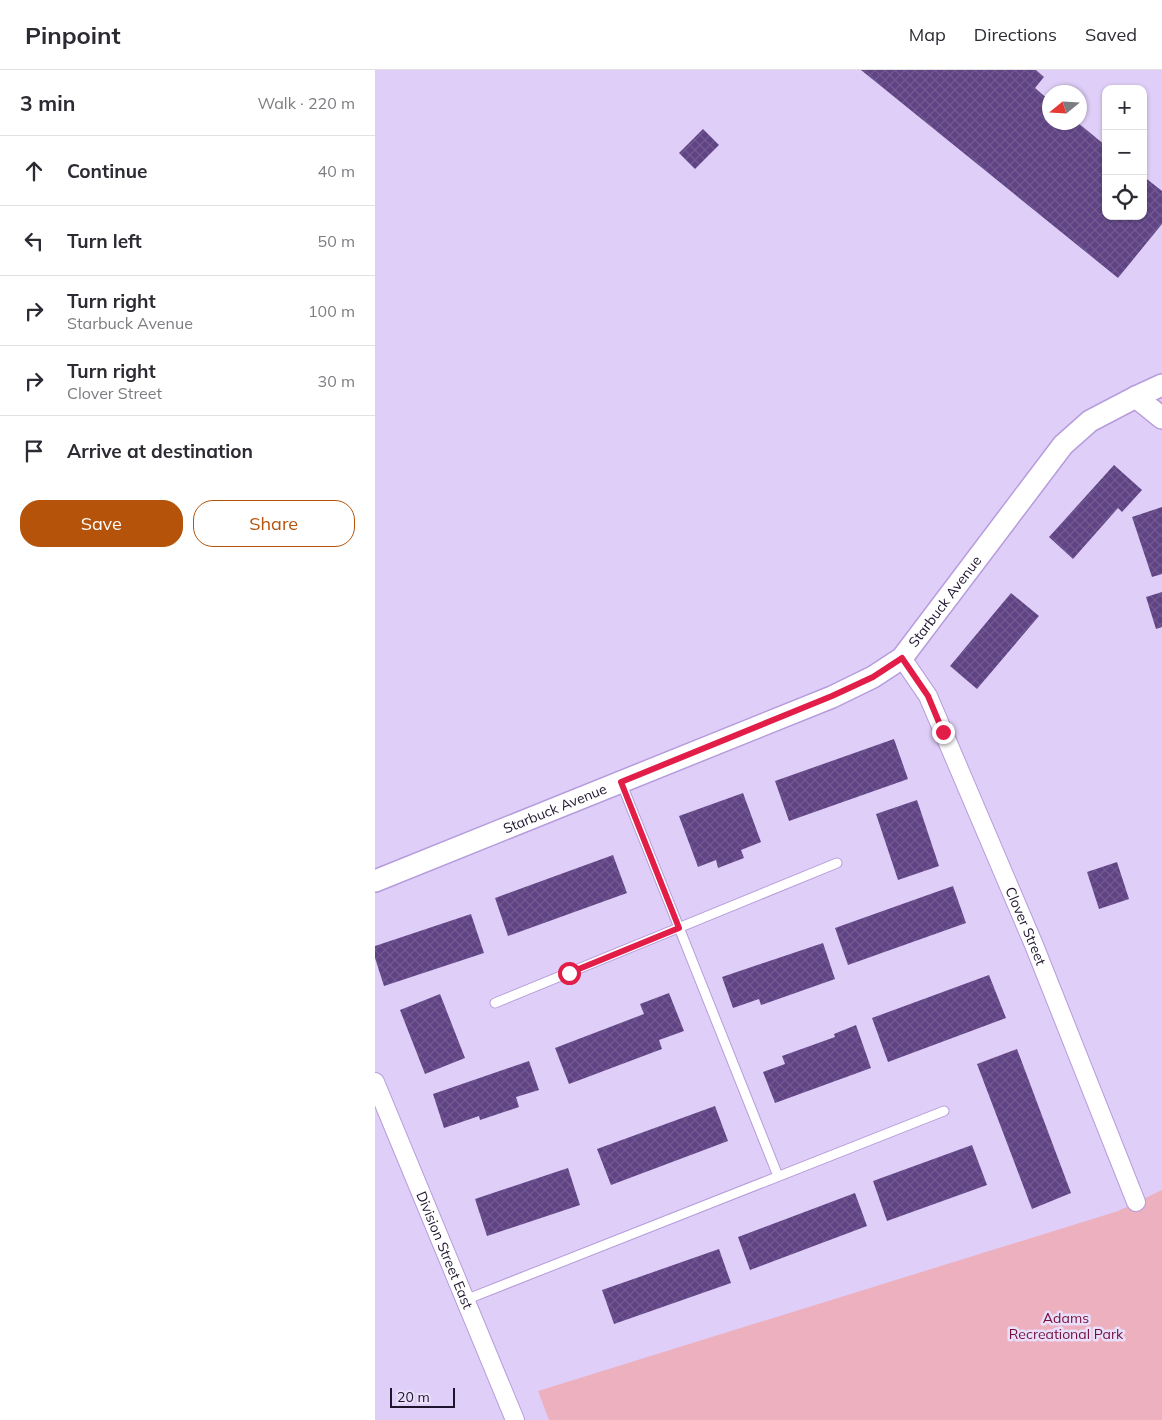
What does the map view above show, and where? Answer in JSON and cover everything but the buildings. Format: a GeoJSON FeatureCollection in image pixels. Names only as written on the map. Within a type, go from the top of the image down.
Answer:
{"type":"FeatureCollection","features":[{"type":"Feature","properties":{"kind":"street","name":"Starbuck Avenue"},"geometry":{"type":"LineString","coordinates":[[375,881],[832,696],[873,677],[902,658],[1063,445],[1090,421],[1162,385]]}},
{"type":"Feature","properties":{"kind":"street"},"geometry":{"type":"LineString","coordinates":[[1136,397],[1162,418]]}},
{"type":"Feature","properties":{"kind":"street","name":"Clover Street"},"geometry":{"type":"LineString","coordinates":[[902,658],[932,705],[1034,945],[1136,1202]]}},
{"type":"Feature","properties":{"kind":"street","name":"Division Street East"},"geometry":{"type":"LineString","coordinates":[[375,1082],[515,1420]]}},
{"type":"Feature","properties":{"kind":"lane"},"geometry":{"type":"LineString","coordinates":[[621,782],[778,1176]]}},
{"type":"Feature","properties":{"kind":"lane"},"geometry":{"type":"LineString","coordinates":[[495,1003],[837,863]]}},
{"type":"Feature","properties":{"kind":"lane"},"geometry":{"type":"LineString","coordinates":[[465,1300],[945,1111]]}},
{"type":"Feature","properties":{"kind":"green space","name":"Adams Recreational Park"},"geometry":{"type":"Polygon","coordinates":[[[1162,1190],[1162,1420],[549,1420],[538,1391],[1118,1211],[1162,1190]]]}},
{"type":"Feature","properties":{"kind":"route"},"geometry":{"type":"LineString","coordinates":[[569,973],[679,928],[621,782],[832,696],[873,677],[902,658],[928,696],[943,732]]}}]}
